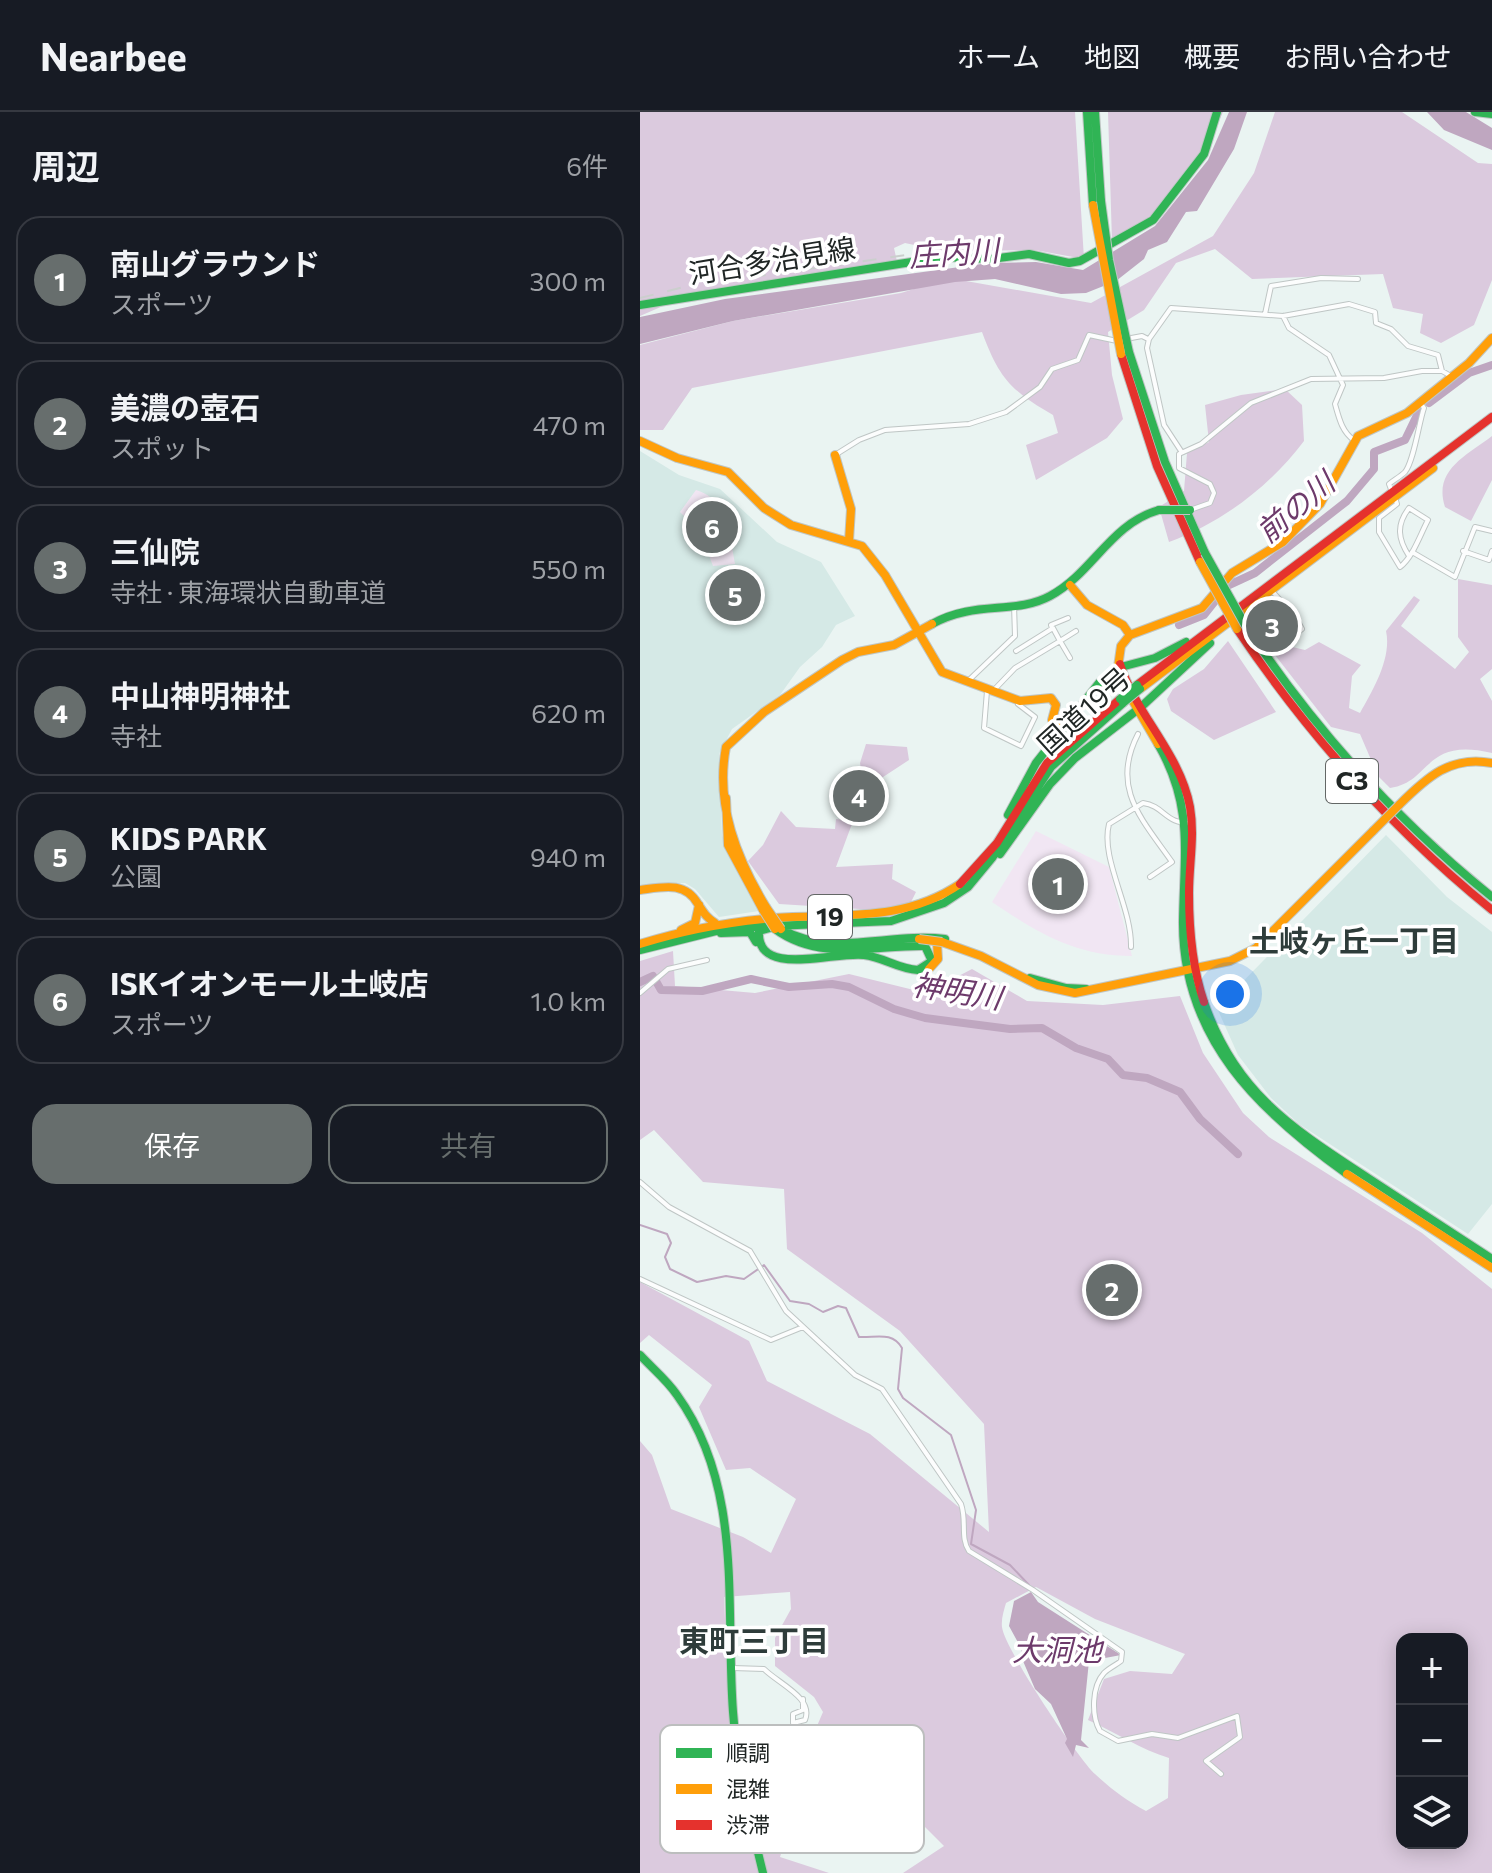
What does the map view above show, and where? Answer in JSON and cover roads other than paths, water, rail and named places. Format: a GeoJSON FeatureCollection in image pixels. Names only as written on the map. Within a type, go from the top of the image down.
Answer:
{"type":"FeatureCollection","features":[{"type":"Feature","properties":{"kind":"main road","name":"C3"},"geometry":{"type":"LineString","coordinates":[[1087,112],[1105,287],[1157,466],[1202,557],[1294,711],[1354,783],[1425,854],[1492,910]]}},
{"type":"Feature","properties":{"kind":"main road","name":"C3"},"geometry":{"type":"LineString","coordinates":[[1095,112],[1097,203]]}},
{"type":"Feature","properties":{"kind":"main road","name":"河合多治見線"},"geometry":{"type":"LineString","coordinates":[[640,305],[943,257],[991,259],[1029,254],[1063,263],[1080,261],[1103,245],[1146,227],[1153,220],[1204,154],[1217,112]]}},
{"type":"Feature","properties":{"kind":"main road"},"geometry":{"type":"LineString","coordinates":[[1475,112],[1492,114]]}},
{"type":"Feature","properties":{"kind":"main road"},"geometry":{"type":"LineString","coordinates":[[1491,1261],[1297,1139],[1258,1105],[1217,1051],[1203,1022],[1190,968],[1182,914],[1189,823],[1181,777],[1139,709],[1118,667],[1121,646],[1130,635],[1202,608],[1232,573],[1283,542],[1320,504],[1354,440],[1367,429],[1399,418],[1492,338]]}},
{"type":"Feature","properties":{"kind":"main road","name":"国道19号"},"geometry":{"type":"LineString","coordinates":[[640,947],[764,912],[876,917],[917,908],[941,897],[969,877],[996,843],[1048,762],[1256,595],[1492,420]]}},
{"type":"Feature","properties":{"kind":"main road"},"geometry":{"type":"LineString","coordinates":[[640,441],[677,458],[728,472],[764,508],[791,525],[849,541],[872,556],[942,672],[954,680],[968,681],[1019,701],[1051,698],[1056,705],[1052,720],[1059,729]]}},
{"type":"Feature","properties":{"kind":"main road"},"geometry":{"type":"LineString","coordinates":[[835,455],[852,511],[854,527],[849,541]]}},
{"type":"Feature","properties":{"kind":"main road","name":"国道19号"},"geometry":{"type":"LineString","coordinates":[[1139,687],[1239,622],[1271,590],[1394,494]]}},
{"type":"Feature","properties":{"kind":"main road"},"geometry":{"type":"LineString","coordinates":[[847,923],[768,928],[759,931],[760,947],[768,956],[784,959],[868,955],[914,970],[926,968],[932,961],[925,946],[804,947],[785,940],[778,929],[764,912],[728,845],[724,758],[731,740],[779,702],[848,657],[898,644],[917,631],[971,608],[1045,599],[1070,585],[1135,517],[1159,510],[1190,510]]}},
{"type":"Feature","properties":{"kind":"main road"},"geometry":{"type":"LineString","coordinates":[[1070,585],[1087,605],[1123,625],[1130,635]]}},
{"type":"Feature","properties":{"kind":"main road","name":"19"},"geometry":{"type":"LineString","coordinates":[[996,843],[1028,777],[1059,729],[1090,692],[1118,667],[1175,649],[1256,595]]}},
{"type":"Feature","properties":{"kind":"main road","name":"C3"},"geometry":{"type":"LineString","coordinates":[[1239,622],[1293,697],[1359,777],[1429,847],[1492,897]]}},
{"type":"Feature","properties":{"kind":"main road","name":"19"},"geometry":{"type":"LineString","coordinates":[[968,887],[984,876],[1050,784],[1075,758],[1139,709],[1239,622]]}},
{"type":"Feature","properties":{"kind":"main road","name":"国道19号"},"geometry":{"type":"LineString","coordinates":[[680,935],[758,925],[904,918],[944,903],[968,887],[992,858],[1051,767],[1071,745],[1122,701]]}},
{"type":"Feature","properties":{"kind":"main road"},"geometry":{"type":"LineString","coordinates":[[804,947],[919,939],[939,942],[981,956],[1038,985],[1066,992],[1230,961],[1256,948],[1399,805],[1445,765],[1471,759],[1492,763]]}},
{"type":"Feature","properties":{"kind":"main road"},"geometry":{"type":"LineString","coordinates":[[640,890],[683,887],[697,897],[705,917],[714,923],[764,912]]}},
{"type":"Feature","properties":{"kind":"main road"},"geometry":{"type":"LineString","coordinates":[[680,935],[695,923],[699,904]]}},
{"type":"Feature","properties":{"kind":"main road"},"geometry":{"type":"LineString","coordinates":[[778,929],[801,943],[933,936],[970,948],[1034,980],[1087,990]]}},
{"type":"Feature","properties":{"kind":"main road"},"geometry":{"type":"LineString","coordinates":[[680,935],[693,939],[742,931],[754,935],[759,952],[772,960],[866,957],[914,973],[934,965],[939,942]]}},
{"type":"Feature","properties":{"kind":"main road"},"geometry":{"type":"LineString","coordinates":[[640,1355],[688,1405],[714,1465],[729,1548],[735,1725]]}},
{"type":"Feature","properties":{"kind":"main road"},"geometry":{"type":"LineString","coordinates":[[759,1853],[763,1873]]}},
{"type":"Feature","properties":{"kind":"street"},"geometry":{"type":"LineString","coordinates":[[1265,314],[1267,293],[1271,286],[1321,278],[1358,279]]}},
{"type":"Feature","properties":{"kind":"street"},"geometry":{"type":"LineString","coordinates":[[1190,510],[1210,503],[1214,493],[1210,484],[1179,468],[1181,451],[1164,425],[1147,348],[1149,339],[1171,308],[1283,316],[1355,305],[1375,312],[1376,323],[1391,329],[1408,346],[1438,355],[1442,371]]}},
{"type":"Feature","properties":{"kind":"street"},"geometry":{"type":"LineString","coordinates":[[1283,316],[1290,330],[1329,355],[1343,385],[1335,404],[1342,425],[1354,440]]}},
{"type":"Feature","properties":{"kind":"street"},"geometry":{"type":"LineString","coordinates":[[835,455],[859,440],[885,430],[969,424],[1006,412],[1040,387],[1052,369],[1078,360],[1089,335],[1111,342],[1142,336],[1149,339]]}},
{"type":"Feature","properties":{"kind":"street"},"geometry":{"type":"LineString","coordinates":[[1181,451],[1197,446],[1256,401],[1311,379],[1442,371],[1451,376]]}},
{"type":"Feature","properties":{"kind":"street"},"geometry":{"type":"LineString","coordinates":[[1420,402],[1424,408],[1421,432],[1412,447],[1406,471],[1389,484],[1396,506],[1379,518],[1378,527],[1399,566],[1404,565],[1410,554],[1428,520],[1409,508],[1399,525],[1400,538],[1410,554],[1455,577],[1475,527],[1492,531]]}},
{"type":"Feature","properties":{"kind":"street"},"geometry":{"type":"LineString","coordinates":[[1463,551],[1489,560],[1492,551]]}},
{"type":"Feature","properties":{"kind":"street"},"geometry":{"type":"LineString","coordinates":[[1271,590],[1295,616],[1302,629],[1295,634]]}},
{"type":"Feature","properties":{"kind":"street"},"geometry":{"type":"LineString","coordinates":[[968,681],[1015,636],[1014,605]]}},
{"type":"Feature","properties":{"kind":"street"},"geometry":{"type":"LineString","coordinates":[[1068,618],[1051,625],[1070,658]]}},
{"type":"Feature","properties":{"kind":"street"},"geometry":{"type":"LineString","coordinates":[[1016,651],[1053,628]]}},
{"type":"Feature","properties":{"kind":"street"},"geometry":{"type":"LineString","coordinates":[[1018,704],[1035,717],[1021,746],[984,728],[990,690],[1015,668],[1076,631]]}},
{"type":"Feature","properties":{"kind":"street"},"geometry":{"type":"LineString","coordinates":[[1138,734],[1127,772],[1133,806],[1172,862],[1150,877]]}},
{"type":"Feature","properties":{"kind":"street"},"geometry":{"type":"LineString","coordinates":[[1131,947],[1126,906],[1106,841],[1109,824],[1133,806],[1154,805],[1173,822],[1189,823]]}},
{"type":"Feature","properties":{"kind":"street"},"geometry":{"type":"LineString","coordinates":[[640,993],[668,969],[707,960]]}},
{"type":"Feature","properties":{"kind":"street"},"geometry":{"type":"LineString","coordinates":[[640,1182],[669,1207],[750,1251],[786,1311],[855,1375],[882,1389],[961,1504],[967,1523],[964,1544],[969,1551],[1033,1590],[1122,1652],[1121,1661],[1105,1671],[1096,1687],[1095,1712],[1100,1731],[1118,1741],[1152,1734],[1178,1738],[1237,1716],[1240,1737],[1206,1761],[1221,1774]]}},
{"type":"Feature","properties":{"kind":"street"},"geometry":{"type":"LineString","coordinates":[[640,1279],[771,1340],[803,1327]]}},
{"type":"Feature","properties":{"kind":"street"},"geometry":{"type":"LineString","coordinates":[[733,1668],[764,1669],[803,1699],[808,1713],[805,1720],[793,1723],[793,1714],[803,1710],[803,1699]]}},
{"type":"Feature","properties":{"kind":"water"},"geometry":{"type":"Polygon","coordinates":[[[1229,112],[1247,112],[1234,149],[1197,211],[1186,212],[1167,242],[1148,250],[1144,259],[1116,281],[1086,293],[1061,294],[995,279],[955,282],[733,321],[640,344],[640,317],[725,299],[989,263],[1036,262],[1083,270],[1155,226],[1208,160],[1229,112]]]}},
{"type":"Feature","properties":{"kind":"water"},"geometry":{"type":"Polygon","coordinates":[[[1427,112],[1466,112],[1492,128],[1492,150],[1444,130],[1427,112]]]}},
{"type":"Feature","properties":{"kind":"water","name":"大洞池"},"geometry":{"type":"Polygon","coordinates":[[[1031,1592],[1038,1602],[1121,1655],[1089,1661],[1081,1740],[1089,1748],[1076,1745],[1073,1757],[1051,1704],[1035,1689],[1021,1648],[1009,1626],[1014,1601],[1031,1592]]]}},
{"type":"Feature","properties":{"kind":"waterway","name":"前の川"},"geometry":{"type":"LineString","coordinates":[[1429,403],[1469,373],[1492,365]]}},
{"type":"Feature","properties":{"kind":"waterway","name":"前の川"},"geometry":{"type":"LineString","coordinates":[[1179,625],[1204,615],[1227,586],[1255,573],[1347,501],[1374,469],[1374,452],[1405,440],[1419,411]]}},
{"type":"Feature","properties":{"kind":"waterway","name":"神明川"},"geometry":{"type":"LineString","coordinates":[[640,982],[653,976],[661,990],[702,991],[751,979],[789,987],[832,984],[849,987],[894,1009],[925,1018],[1010,1029],[1042,1028],[1076,1048],[1108,1059],[1123,1075],[1147,1078],[1180,1092],[1200,1119],[1238,1154]]}},
{"type":"Feature","properties":{"kind":"waterway"},"geometry":{"type":"LineString","coordinates":[[640,1225],[667,1234],[671,1243],[665,1257],[670,1269],[697,1282],[726,1276],[744,1279],[764,1265],[790,1301],[809,1304],[823,1312],[838,1306],[846,1308],[859,1337],[883,1336],[898,1343],[902,1348],[898,1389],[903,1398],[951,1435],[976,1510],[971,1544],[1010,1565],[1029,1585]]}},
{"type":"Feature","properties":{"kind":"railway"},"geometry":{"type":"LineString","coordinates":[[724,281],[906,255]]}},
{"type":"Feature","properties":{"kind":"railway"},"geometry":{"type":"LineString","coordinates":[[640,298],[692,285]]}},
{"type":"Feature","properties":{"kind":"place","name":"ISKイオンモール土岐店"},"geometry":{"type":"Point","coordinates":[712,527]}},
{"type":"Feature","properties":{"kind":"place","name":"KIDS PARK"},"geometry":{"type":"Point","coordinates":[735,595]}},
{"type":"Feature","properties":{"kind":"place","name":"三仙院"},"geometry":{"type":"Point","coordinates":[1272,626]}},
{"type":"Feature","properties":{"kind":"place","name":"中山神明神社"},"geometry":{"type":"Point","coordinates":[859,796]}},
{"type":"Feature","properties":{"kind":"place","name":"南山グラウンド"},"geometry":{"type":"Point","coordinates":[1058,884]}},
{"type":"Feature","properties":{"kind":"place","name":"美濃の壺石"},"geometry":{"type":"Point","coordinates":[1112,1290]}},
{"type":"Feature","properties":{"kind":"district","name":"土岐ヶ丘一丁目"},"geometry":{"type":"Point","coordinates":[1354,942]}},
{"type":"Feature","properties":{"kind":"district","name":"東町三丁目"},"geometry":{"type":"Point","coordinates":[754,1642]}},
{"type":"Feature","properties":{"kind":"water label","name":"庄内川"},"geometry":{"type":"Point","coordinates":[954,254]}}]}
